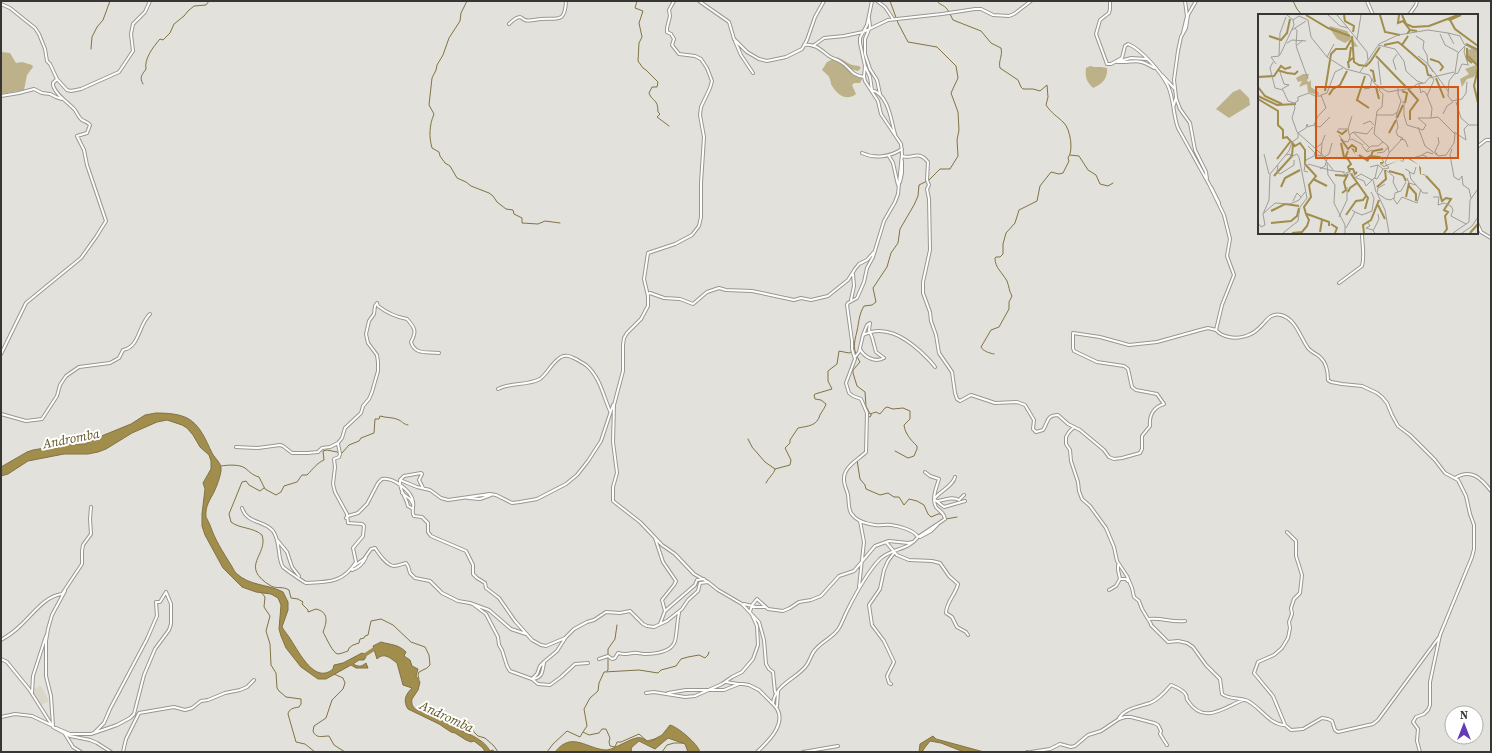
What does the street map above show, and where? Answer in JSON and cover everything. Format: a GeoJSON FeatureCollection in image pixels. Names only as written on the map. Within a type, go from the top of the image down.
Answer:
{"type":"FeatureCollection","features":[{"type":"Feature","properties":{"kind":"street"},"geometry":{"type":"LineString","coordinates":[[1,4],[10,8],[35,28],[45,49],[47,62],[50,64],[57,79],[67,90],[71,91],[81,89],[119,72],[134,51],[131,34],[133,24],[146,12],[150,1]]}},
{"type":"Feature","properties":{"kind":"street"},"geometry":{"type":"LineString","coordinates":[[509,24],[519,17],[533,21],[540,19],[555,20],[561,18],[566,9],[566,1]]}},
{"type":"Feature","properties":{"kind":"street"},"geometry":{"type":"LineString","coordinates":[[400,480],[417,488],[430,490],[441,498],[448,500],[465,498],[480,499],[493,495],[512,503],[520,502],[536,499],[566,484],[580,472],[593,454],[603,436],[615,401],[623,371],[624,338],[645,312],[649,303],[644,279],[648,254],[675,244],[692,235],[699,226],[702,215],[701,183],[704,137],[700,115],[701,107],[712,81],[707,68],[701,59],[694,56],[680,54],[672,45],[674,39],[671,34],[667,32],[666,28],[670,16],[669,10],[674,1]]}},
{"type":"Feature","properties":{"kind":"street"},"geometry":{"type":"LineString","coordinates":[[699,1],[715,14],[729,22],[741,55],[753,73]]}},
{"type":"Feature","properties":{"kind":"street"},"geometry":{"type":"LineString","coordinates":[[734,38],[754,57],[767,61],[792,54],[802,49],[804,46],[815,17],[824,1]]}},
{"type":"Feature","properties":{"kind":"street"},"geometry":{"type":"LineString","coordinates":[[872,1],[869,17],[860,38],[860,43],[865,66],[865,81],[874,93]]}},
{"type":"Feature","properties":{"kind":"street"},"geometry":{"type":"LineString","coordinates":[[876,1],[885,7],[895,19]]}},
{"type":"Feature","properties":{"kind":"street"},"geometry":{"type":"LineString","coordinates":[[812,46],[824,38],[863,32],[888,20],[979,9],[992,15],[1009,16],[1031,1]]}},
{"type":"Feature","properties":{"kind":"street"},"geometry":{"type":"LineString","coordinates":[[1110,1],[1110,9],[1107,15],[1100,20],[1096,34],[1108,64],[1130,58],[1148,59]]}},
{"type":"Feature","properties":{"kind":"street"},"geometry":{"type":"LineString","coordinates":[[1185,1],[1187,16],[1178,51],[1174,80],[1176,97],[1178,106],[1190,124],[1193,144],[1206,172],[1208,183]]}},
{"type":"Feature","properties":{"kind":"street"},"geometry":{"type":"LineString","coordinates":[[1183,34],[1186,28],[1188,15],[1196,1]]}},
{"type":"Feature","properties":{"kind":"street"},"geometry":{"type":"LineString","coordinates":[[1366,1],[1372,14]]}},
{"type":"Feature","properties":{"kind":"street"},"geometry":{"type":"LineString","coordinates":[[1410,14],[1417,1]]}},
{"type":"Feature","properties":{"kind":"street"},"geometry":{"type":"LineString","coordinates":[[864,59],[865,39],[870,23],[869,17]]}},
{"type":"Feature","properties":{"kind":"street"},"geometry":{"type":"LineString","coordinates":[[804,46],[808,44],[820,48],[830,57],[842,62],[857,76],[864,77]]}},
{"type":"Feature","properties":{"kind":"street"},"geometry":{"type":"LineString","coordinates":[[1118,61],[1123,57],[1125,46],[1128,44],[1148,59],[1155,69]]}},
{"type":"Feature","properties":{"kind":"street"},"geometry":{"type":"LineString","coordinates":[[865,54],[870,69],[877,80],[880,95],[890,112],[895,135]]}},
{"type":"Feature","properties":{"kind":"street"},"geometry":{"type":"LineString","coordinates":[[1118,61],[1139,61],[1147,63],[1175,89]]}},
{"type":"Feature","properties":{"kind":"street"},"geometry":{"type":"LineString","coordinates":[[855,358],[852,349],[847,305],[857,298],[864,282],[867,268],[875,251],[884,221],[895,202],[902,155],[901,144],[881,114],[872,90],[870,77],[865,66]]}},
{"type":"Feature","properties":{"kind":"street"},"geometry":{"type":"LineString","coordinates":[[1160,74],[1168,86],[1178,128],[1208,183],[1227,224],[1230,239],[1227,256],[1234,275],[1222,305],[1216,330]]}},
{"type":"Feature","properties":{"kind":"street"},"geometry":{"type":"LineString","coordinates":[[1,354],[26,303],[81,258],[106,221],[87,165],[84,150],[77,136],[87,133],[90,125],[81,120],[76,111],[62,99],[52,86],[57,79]]}},
{"type":"Feature","properties":{"kind":"street"},"geometry":{"type":"LineString","coordinates":[[1,96],[34,89],[62,99]]}},
{"type":"Feature","properties":{"kind":"street"},"geometry":{"type":"LineString","coordinates":[[872,90],[880,95]]}},
{"type":"Feature","properties":{"kind":"street"},"geometry":{"type":"LineString","coordinates":[[1173,106],[1176,97]]}},
{"type":"Feature","properties":{"kind":"street"},"geometry":{"type":"LineString","coordinates":[[1478,146],[1486,140],[1491,140]]}},
{"type":"Feature","properties":{"kind":"street"},"geometry":{"type":"LineString","coordinates":[[862,153],[869,156],[889,156],[902,148]]}},
{"type":"Feature","properties":{"kind":"street"},"geometry":{"type":"LineString","coordinates":[[902,155],[906,157],[918,154],[925,158],[928,162],[927,181],[929,185],[927,189],[929,199],[930,250],[923,282],[923,293],[930,312],[939,353],[952,372],[957,398],[960,401],[971,395],[995,402],[1017,402],[1025,405],[1034,420],[1033,430],[1036,432],[1043,430],[1048,418],[1053,415],[1058,415],[1091,439],[1110,457],[1114,459],[1132,456],[1140,453],[1142,449],[1142,436],[1150,426],[1153,410],[1164,404],[1157,394],[1136,390],[1132,387],[1128,369],[1124,366],[1097,362],[1074,351],[1072,348],[1073,333],[1100,337],[1129,345],[1157,342],[1208,328],[1216,330],[1222,335],[1240,338],[1259,329],[1270,317],[1280,315],[1296,327],[1310,350],[1321,358],[1327,368],[1328,380],[1342,384],[1362,386],[1377,392],[1388,403],[1394,420],[1398,426],[1410,435],[1435,460],[1445,473],[1458,480],[1466,496],[1474,525],[1474,549],[1472,557],[1457,597],[1440,635],[1399,694],[1378,720],[1373,724],[1338,732],[1335,730],[1332,721],[1322,718],[1303,729],[1291,730],[1284,725],[1276,724],[1247,700],[1226,697],[1221,692],[1220,679],[1206,665],[1193,647],[1187,642],[1168,642],[1153,628],[1139,601],[1134,597],[1129,582],[1118,564]]}},
{"type":"Feature","properties":{"kind":"street"},"geometry":{"type":"LineString","coordinates":[[889,156],[893,163],[898,186]]}},
{"type":"Feature","properties":{"kind":"street"},"geometry":{"type":"LineString","coordinates":[[1478,225],[1481,232],[1491,238]]}},
{"type":"Feature","properties":{"kind":"street"},"geometry":{"type":"LineString","coordinates":[[1338,283],[1362,266],[1364,251],[1362,245],[1362,234]]}},
{"type":"Feature","properties":{"kind":"street"},"geometry":{"type":"LineString","coordinates":[[648,294],[650,293],[664,298],[680,299],[693,304],[707,292],[719,288],[726,290],[752,291],[794,300],[801,298],[811,300],[828,296],[848,280],[852,272],[859,264],[867,260],[875,251]]}},
{"type":"Feature","properties":{"kind":"street"},"geometry":{"type":"LineString","coordinates":[[851,301],[854,286],[852,272]]}},
{"type":"Feature","properties":{"kind":"street"},"geometry":{"type":"LineString","coordinates":[[236,447],[258,448],[280,445],[292,452],[308,453],[318,452],[322,448],[330,447],[338,443],[342,438],[345,428],[361,413],[363,406],[369,400],[378,371],[377,355],[368,343],[366,334],[369,321],[374,314],[377,303],[378,306],[387,312],[400,318],[407,319],[415,331],[411,342],[414,349],[420,352],[439,353]]}},
{"type":"Feature","properties":{"kind":"street"},"geometry":{"type":"LineString","coordinates":[[1,414],[26,421],[42,420],[57,396],[60,385],[66,376],[79,367],[104,365],[119,358],[123,350],[128,349],[134,343],[143,321],[150,314]]}},
{"type":"Feature","properties":{"kind":"street"},"geometry":{"type":"LineString","coordinates":[[859,348],[862,354],[870,359],[877,360],[884,358],[876,352],[870,332],[870,323],[865,329],[859,348],[859,352],[855,358],[847,380],[847,388],[851,394],[861,399],[868,416],[866,452],[852,463],[845,473],[844,481],[852,514],[860,521],[875,525],[890,525],[903,528],[918,537]]}},
{"type":"Feature","properties":{"kind":"street"},"geometry":{"type":"LineString","coordinates":[[863,335],[870,332],[886,332],[901,336],[927,357],[935,367]]}},
{"type":"Feature","properties":{"kind":"street"},"geometry":{"type":"LineString","coordinates":[[498,389],[504,386],[528,383],[537,380],[543,376],[558,359],[569,356],[586,364],[600,383],[603,397],[610,412]]}},
{"type":"Feature","properties":{"kind":"street"},"geometry":{"type":"LineString","coordinates":[[615,401],[613,442],[617,473],[613,501],[640,522],[662,545],[675,554],[694,574],[742,604],[760,622],[764,640],[766,664],[773,672],[776,694]]}},
{"type":"Feature","properties":{"kind":"street"},"geometry":{"type":"LineString","coordinates":[[1074,427],[1066,437],[1066,444],[1070,450],[1071,461],[1078,482],[1079,491],[1082,499],[1090,506],[1106,528],[1114,547],[1118,564],[1120,580],[1116,586],[1109,590]]}},
{"type":"Feature","properties":{"kind":"street"},"geometry":{"type":"LineString","coordinates":[[338,443],[340,454],[339,457],[334,459],[333,462],[335,468],[333,484],[345,510],[348,523],[362,524],[364,526],[363,536],[353,548],[356,562],[352,568]]}},
{"type":"Feature","properties":{"kind":"street"},"geometry":{"type":"LineString","coordinates":[[773,704],[773,698],[779,689],[806,666],[814,650],[835,634],[859,588],[879,559],[888,552],[905,548],[914,542],[918,537],[931,531],[945,518],[941,510],[936,507],[935,493],[939,479],[930,476],[925,472]]}},
{"type":"Feature","properties":{"kind":"street"},"geometry":{"type":"LineString","coordinates":[[413,509],[408,506],[407,500],[401,493],[400,480],[404,476],[421,473],[419,482],[424,489]]}},
{"type":"Feature","properties":{"kind":"street"},"geometry":{"type":"LineString","coordinates":[[1455,478],[1461,474],[1468,473],[1485,482],[1491,491]]}},
{"type":"Feature","properties":{"kind":"street"},"geometry":{"type":"LineString","coordinates":[[935,500],[937,495],[952,483],[955,477]]}},
{"type":"Feature","properties":{"kind":"street"},"geometry":{"type":"LineString","coordinates":[[346,518],[358,513],[367,504],[378,483],[382,479],[392,479],[412,496],[414,503],[412,512],[414,516],[422,517],[428,523],[428,532],[431,536],[451,546],[460,547],[467,552],[469,560],[473,565],[473,574],[485,583],[487,590],[499,598],[515,621],[532,640],[546,646],[566,637]]}},
{"type":"Feature","properties":{"kind":"street"},"geometry":{"type":"LineString","coordinates":[[401,493],[410,500],[413,505]]}},
{"type":"Feature","properties":{"kind":"street"},"geometry":{"type":"LineString","coordinates":[[935,500],[950,498],[956,498],[959,500],[964,495]]}},
{"type":"Feature","properties":{"kind":"street"},"geometry":{"type":"LineString","coordinates":[[935,500],[944,507],[965,501]]}},
{"type":"Feature","properties":{"kind":"street"},"geometry":{"type":"LineString","coordinates":[[32,693],[33,676],[52,615],[65,590],[82,564],[83,545],[91,534],[91,507]]}},
{"type":"Feature","properties":{"kind":"street"},"geometry":{"type":"LineString","coordinates":[[242,508],[248,517],[256,522],[266,525],[273,531],[287,552],[292,567],[300,579]]}},
{"type":"Feature","properties":{"kind":"street"},"geometry":{"type":"LineString","coordinates":[[859,588],[864,542],[860,521]]}},
{"type":"Feature","properties":{"kind":"street"},"geometry":{"type":"LineString","coordinates":[[1284,725],[1273,696],[1254,674],[1258,662],[1282,648],[1288,638],[1290,628],[1289,622],[1292,614],[1291,608],[1294,599],[1300,593],[1302,575],[1296,556],[1296,541],[1287,532]]}},
{"type":"Feature","properties":{"kind":"street"},"geometry":{"type":"LineString","coordinates":[[654,537],[664,562],[676,581],[662,600],[664,611],[660,624]]}},
{"type":"Feature","properties":{"kind":"street"},"geometry":{"type":"LineString","coordinates":[[278,540],[281,563],[283,567],[306,583],[335,581],[342,578],[366,556]]}},
{"type":"Feature","properties":{"kind":"street"},"geometry":{"type":"LineString","coordinates":[[742,604],[783,611],[798,602],[811,600],[821,596],[839,576],[854,571],[875,546],[886,542],[895,541],[908,543],[914,542]]}},
{"type":"Feature","properties":{"kind":"street"},"geometry":{"type":"LineString","coordinates":[[886,542],[895,551],[910,560],[940,563],[948,576],[958,584],[956,592],[948,603],[946,613],[952,617],[957,627],[966,632],[968,635]]}},
{"type":"Feature","properties":{"kind":"street"},"geometry":{"type":"LineString","coordinates":[[349,571],[358,568],[363,563],[371,549],[375,548],[389,564],[393,566],[406,563],[410,573],[415,578],[430,581],[442,593],[462,602],[473,604],[489,610],[511,629],[528,634]]}},
{"type":"Feature","properties":{"kind":"street"},"geometry":{"type":"LineString","coordinates":[[891,684],[889,683],[887,676],[894,662],[884,641],[872,625],[869,605],[880,588],[884,570],[895,551]]}},
{"type":"Feature","properties":{"kind":"street"},"geometry":{"type":"LineString","coordinates":[[664,611],[695,585],[697,580],[704,579]]}},
{"type":"Feature","properties":{"kind":"street"},"geometry":{"type":"LineString","coordinates":[[1120,580],[1126,579],[1129,582]]}},
{"type":"Feature","properties":{"kind":"street"},"geometry":{"type":"LineString","coordinates":[[532,679],[537,674],[544,662],[557,651],[566,637],[574,629],[594,620],[606,612],[620,613],[630,611],[647,626],[654,627],[667,621],[679,612],[688,600],[698,591],[700,583],[708,582]]}},
{"type":"Feature","properties":{"kind":"street"},"geometry":{"type":"LineString","coordinates":[[1,640],[22,624],[39,607],[53,596],[62,594],[65,590]]}},
{"type":"Feature","properties":{"kind":"street"},"geometry":{"type":"LineString","coordinates":[[56,728],[74,735],[94,734],[125,722],[134,714],[144,675],[155,650],[169,630],[171,624],[171,604],[166,592],[160,602],[156,602],[157,616],[147,640],[104,723],[94,734]]}},
{"type":"Feature","properties":{"kind":"street"},"geometry":{"type":"LineString","coordinates":[[668,693],[685,697],[695,696],[726,682],[742,672],[756,654],[758,645],[757,626],[751,613],[752,606],[758,599],[765,607]]}},
{"type":"Feature","properties":{"kind":"street"},"geometry":{"type":"LineString","coordinates":[[473,604],[486,614],[498,637],[499,645],[510,671],[532,679],[538,684],[550,685],[575,664],[588,663]]}},
{"type":"Feature","properties":{"kind":"street"},"geometry":{"type":"LineString","coordinates":[[599,659],[607,657],[612,659],[615,658],[616,654],[618,653],[626,655],[632,653],[646,654],[660,652],[670,648],[676,640],[679,612]]}},
{"type":"Feature","properties":{"kind":"street"},"geometry":{"type":"LineString","coordinates":[[1148,620],[1163,618],[1177,622],[1185,621]]}},
{"type":"Feature","properties":{"kind":"street"},"geometry":{"type":"LineString","coordinates":[[48,631],[46,676],[51,696],[53,726]]}},
{"type":"Feature","properties":{"kind":"street"},"geometry":{"type":"LineString","coordinates":[[1420,752],[1417,741],[1418,729],[1413,722],[1416,717],[1424,714],[1428,710],[1430,705],[1430,682],[1440,635]]}},
{"type":"Feature","properties":{"kind":"street"},"geometry":{"type":"LineString","coordinates":[[1,659],[7,662],[15,671],[32,693],[53,726]]}},
{"type":"Feature","properties":{"kind":"street"},"geometry":{"type":"LineString","coordinates":[[124,752],[126,739],[139,713],[174,707],[186,710],[192,708],[201,700],[208,700],[225,693],[240,690],[254,680]]}},
{"type":"Feature","properties":{"kind":"street"},"geometry":{"type":"LineString","coordinates":[[726,682],[749,685],[759,690],[777,707]]}},
{"type":"Feature","properties":{"kind":"street"},"geometry":{"type":"LineString","coordinates":[[646,693],[668,693],[686,690],[709,689],[724,690],[739,684]]}},
{"type":"Feature","properties":{"kind":"street"},"geometry":{"type":"LineString","coordinates":[[1119,719],[1124,711],[1149,703],[1159,698],[1170,685],[1186,694],[1188,701],[1192,706],[1204,714],[1214,712],[1243,700]]}},
{"type":"Feature","properties":{"kind":"street"},"geometry":{"type":"LineString","coordinates":[[757,752],[777,730],[780,723],[776,702],[779,689]]}},
{"type":"Feature","properties":{"kind":"street"},"geometry":{"type":"LineString","coordinates":[[1,717],[21,714],[32,716],[65,733],[97,743],[111,752]]}},
{"type":"Feature","properties":{"kind":"street"},"geometry":{"type":"LineString","coordinates":[[1029,752],[1050,749],[1060,744],[1071,747],[1075,746],[1088,735],[1101,731],[1119,719],[1131,717],[1154,723],[1160,728],[1160,734],[1167,745]]}},
{"type":"Feature","properties":{"kind":"street"},"geometry":{"type":"LineString","coordinates":[[65,733],[74,746],[81,752]]}},
{"type":"Feature","properties":{"kind":"street"},"geometry":{"type":"LineString","coordinates":[[803,752],[838,746]]}},
{"type":"Feature","properties":{"kind":"shaded area"},"geometry":{"type":"Polygon","coordinates":[[[1,52],[10,53],[16,63],[22,62],[32,65],[33,67],[27,75],[24,90],[1,94],[1,52]]]}},
{"type":"Feature","properties":{"kind":"shaded area"},"geometry":{"type":"Polygon","coordinates":[[[837,57],[849,64],[859,66],[861,68],[858,71],[851,69],[856,75],[863,77],[860,83],[854,83],[852,85],[856,94],[852,96],[845,97],[838,94],[831,84],[828,76],[822,70],[827,62],[837,57]]]}},
{"type":"Feature","properties":{"kind":"shaded area"},"geometry":{"type":"Polygon","coordinates":[[[1090,66],[1107,68],[1104,81],[1093,88],[1087,81],[1086,76],[1086,68],[1090,66]]]}},
{"type":"Feature","properties":{"kind":"shaded area"},"geometry":{"type":"Polygon","coordinates":[[[1240,89],[1249,98],[1250,105],[1229,118],[1216,109],[1233,92],[1240,89]]]}},
{"type":"Feature","properties":{"kind":"shaded area"},"geometry":{"type":"Polygon","coordinates":[[[168,413],[186,417],[198,427],[221,468],[218,482],[206,510],[206,517],[214,536],[236,573],[253,583],[271,587],[283,592],[288,602],[288,610],[282,627],[303,659],[314,670],[320,673],[326,673],[333,669],[334,665],[343,663],[362,653],[365,654],[366,657],[364,660],[359,660],[353,664],[360,666],[366,663],[368,668],[356,668],[351,665],[326,679],[318,679],[301,667],[286,648],[279,629],[281,605],[278,598],[271,594],[256,592],[242,587],[223,568],[205,535],[202,526],[205,489],[203,483],[211,469],[211,461],[209,455],[200,447],[193,435],[182,425],[167,420],[157,422],[132,433],[106,449],[98,452],[88,454],[64,454],[28,461],[8,474],[1,476],[1,467],[27,452],[68,444],[85,444],[131,424],[145,415],[168,413]]]}},
{"type":"Feature","properties":{"kind":"shaded area"},"geometry":{"type":"Polygon","coordinates":[[[381,642],[403,649],[406,652],[404,656],[410,660],[412,666],[418,669],[416,676],[420,682],[418,690],[412,699],[414,708],[419,711],[429,713],[472,735],[483,742],[490,751],[493,750],[494,752],[485,752],[483,748],[474,741],[471,742],[466,740],[439,724],[408,709],[406,698],[412,688],[403,685],[397,663],[385,656],[377,659],[373,646],[381,642]]]}},
{"type":"Feature","properties":{"kind":"shaded area"},"geometry":{"type":"Polygon","coordinates":[[[41,686],[49,701],[41,705],[33,693],[34,689],[41,686]]]}},
{"type":"Feature","properties":{"kind":"shaded area"},"geometry":{"type":"Polygon","coordinates":[[[670,725],[674,726],[687,736],[696,745],[700,752],[688,752],[685,744],[668,738],[655,749],[639,741],[632,747],[632,752],[555,752],[568,742],[580,743],[607,750],[634,738],[642,738],[649,742],[662,735],[670,725]]]}},
{"type":"Feature","properties":{"kind":"shaded area"},"geometry":{"type":"Polygon","coordinates":[[[933,736],[936,739],[984,752],[964,752],[941,743],[930,741],[923,752],[919,752],[920,744],[933,736]]]}},
{"type":"Feature","properties":{"kind":"waterway"},"geometry":{"type":"LineString","coordinates":[[91,49],[92,37],[97,27],[103,20],[110,1]]}},
{"type":"Feature","properties":{"kind":"waterway"},"geometry":{"type":"LineString","coordinates":[[143,84],[141,78],[146,69],[146,61],[157,42],[160,39],[163,40],[170,33],[174,24],[194,6],[206,5],[209,1]]}},
{"type":"Feature","properties":{"kind":"waterway"},"geometry":{"type":"LineString","coordinates":[[467,1],[461,13],[460,21],[449,38],[432,78],[429,105],[434,114],[430,131],[432,148],[439,152],[440,156],[445,163],[450,166],[457,178],[471,186],[489,193],[506,209],[513,210],[514,214],[522,218],[522,223],[538,224],[545,221],[560,223]]}},
{"type":"Feature","properties":{"kind":"waterway"},"geometry":{"type":"LineString","coordinates":[[637,1],[635,8],[643,11],[639,23],[642,37],[639,43],[638,61],[643,68],[658,82],[657,87],[652,87],[649,93],[657,104],[658,112],[660,114],[657,117],[669,126]]}},
{"type":"Feature","properties":{"kind":"waterway"},"geometry":{"type":"LineString","coordinates":[[890,1],[898,23],[908,42],[937,47],[956,66],[958,78],[951,93],[958,112],[959,130],[957,140],[958,156],[950,169],[940,169],[929,180],[919,185],[918,196],[900,229],[898,243],[891,253],[887,267],[873,288],[876,302],[872,305],[864,306],[862,309],[855,340],[854,346],[860,362],[853,370],[853,373],[857,386],[865,392],[866,406],[870,414],[876,412],[880,414],[887,407],[893,409],[903,408],[910,411],[910,419],[904,425],[907,434],[917,446],[917,449],[914,456],[908,458],[895,451]]}},
{"type":"Feature","properties":{"kind":"waterway"},"geometry":{"type":"LineString","coordinates":[[937,1],[949,12]]}},
{"type":"Feature","properties":{"kind":"waterway"},"geometry":{"type":"LineString","coordinates":[[1293,1],[1301,14]]}},
{"type":"Feature","properties":{"kind":"waterway"},"geometry":{"type":"LineString","coordinates":[[950,14],[953,20],[981,31],[991,43],[1001,48],[1000,68],[1018,80],[1023,89],[1040,91],[1047,85],[1048,97],[1046,105],[1050,111],[1066,126],[1071,145],[1068,158],[1069,161],[1063,173],[1059,174],[1051,172],[1040,186],[1037,201],[1019,210],[1015,223],[1006,233],[1003,244],[1003,254],[1000,257],[995,258],[996,265],[1007,281],[1012,296],[1009,302],[1009,309],[999,327],[991,330],[981,347],[985,351],[994,354]]}},
{"type":"Feature","properties":{"kind":"waterway"},"geometry":{"type":"LineString","coordinates":[[1070,155],[1079,156],[1088,170],[1096,175],[1100,184],[1108,186],[1113,183]]}},
{"type":"Feature","properties":{"kind":"waterway"},"geometry":{"type":"LineString","coordinates":[[766,483],[775,469],[790,465],[791,460],[785,448],[790,443],[790,440],[798,428],[812,425],[819,419],[826,404],[821,400],[815,399],[814,395],[832,389],[828,381],[828,371],[837,364],[839,351],[851,352]]}},
{"type":"Feature","properties":{"kind":"waterway"},"geometry":{"type":"LineString","coordinates":[[867,418],[871,416],[871,414]]}},
{"type":"Feature","properties":{"kind":"waterway"},"geometry":{"type":"LineString","coordinates":[[221,466],[236,465],[245,468],[259,477],[265,489],[276,495],[281,492],[284,486],[297,482],[302,475],[307,475],[317,464],[324,460],[323,451],[327,450],[342,453],[349,445],[374,433],[375,419],[379,419],[380,416],[397,419],[408,425]]}},
{"type":"Feature","properties":{"kind":"waterway"},"geometry":{"type":"LineString","coordinates":[[866,430],[866,439]]}},
{"type":"Feature","properties":{"kind":"waterway"},"geometry":{"type":"LineString","coordinates":[[748,439],[752,447],[765,462],[775,469]]}},
{"type":"Feature","properties":{"kind":"waterway"},"geometry":{"type":"LineString","coordinates":[[857,460],[860,479],[865,485],[866,489],[880,495],[888,493],[894,497],[899,497],[904,505],[909,499],[917,501],[924,505],[931,517],[938,514],[942,514],[944,517]]}},
{"type":"Feature","properties":{"kind":"waterway"},"geometry":{"type":"LineString","coordinates":[[264,488],[260,491],[249,485],[246,481],[242,482],[229,514],[231,522],[238,526],[258,532],[262,535],[262,549],[255,566],[261,579],[271,586],[289,590],[291,598],[298,599],[303,602],[302,604],[308,612],[316,609],[323,612],[326,618],[323,632],[332,648],[338,654],[348,651],[353,645],[359,643],[360,639],[368,635],[371,621],[381,619],[393,625],[411,642],[425,647],[429,655],[430,665],[419,672],[419,679]]}},
{"type":"Feature","properties":{"kind":"waterway"},"geometry":{"type":"LineString","coordinates":[[946,519],[957,517]]}},
{"type":"Feature","properties":{"kind":"waterway"},"geometry":{"type":"LineString","coordinates":[[261,592],[265,597],[264,607],[270,616],[266,631],[270,644],[271,665],[276,673],[277,688],[286,697],[301,699],[301,704],[299,707],[292,709],[288,714],[296,742],[305,744],[315,752]]}},
{"type":"Feature","properties":{"kind":"waterway"},"geometry":{"type":"LineString","coordinates":[[607,671],[608,649],[615,639],[617,625]]}},
{"type":"Feature","properties":{"kind":"waterway","name":"Andromba"},"geometry":{"type":"LineString","coordinates":[[362,657],[374,649],[377,649]]}},
{"type":"Feature","properties":{"kind":"waterway"},"geometry":{"type":"LineString","coordinates":[[583,732],[587,726],[584,709],[590,698],[598,691],[599,683],[604,672],[639,670],[658,673],[661,670],[676,666],[681,659],[699,655],[705,658],[709,652]]}},
{"type":"Feature","properties":{"kind":"waterway"},"geometry":{"type":"LineString","coordinates":[[334,674],[343,678],[345,683],[343,689],[332,700],[326,718],[314,726],[313,731],[314,734],[318,736],[329,736],[334,745],[345,752]]}},
{"type":"Feature","properties":{"kind":"waterway"},"geometry":{"type":"LineString","coordinates":[[457,723],[466,719],[474,732],[478,736],[485,738],[498,752]]}},
{"type":"Feature","properties":{"kind":"waterway"},"geometry":{"type":"LineString","coordinates":[[547,752],[567,731],[580,737],[583,732],[589,735],[599,733],[602,729],[606,729],[610,738],[610,746],[615,747],[617,742],[621,742],[639,734],[647,741],[655,739]]}},
{"type":"Feature","properties":{"kind":"waterway"},"geometry":{"type":"LineString","coordinates":[[662,752],[667,745],[683,743]]}}]}
